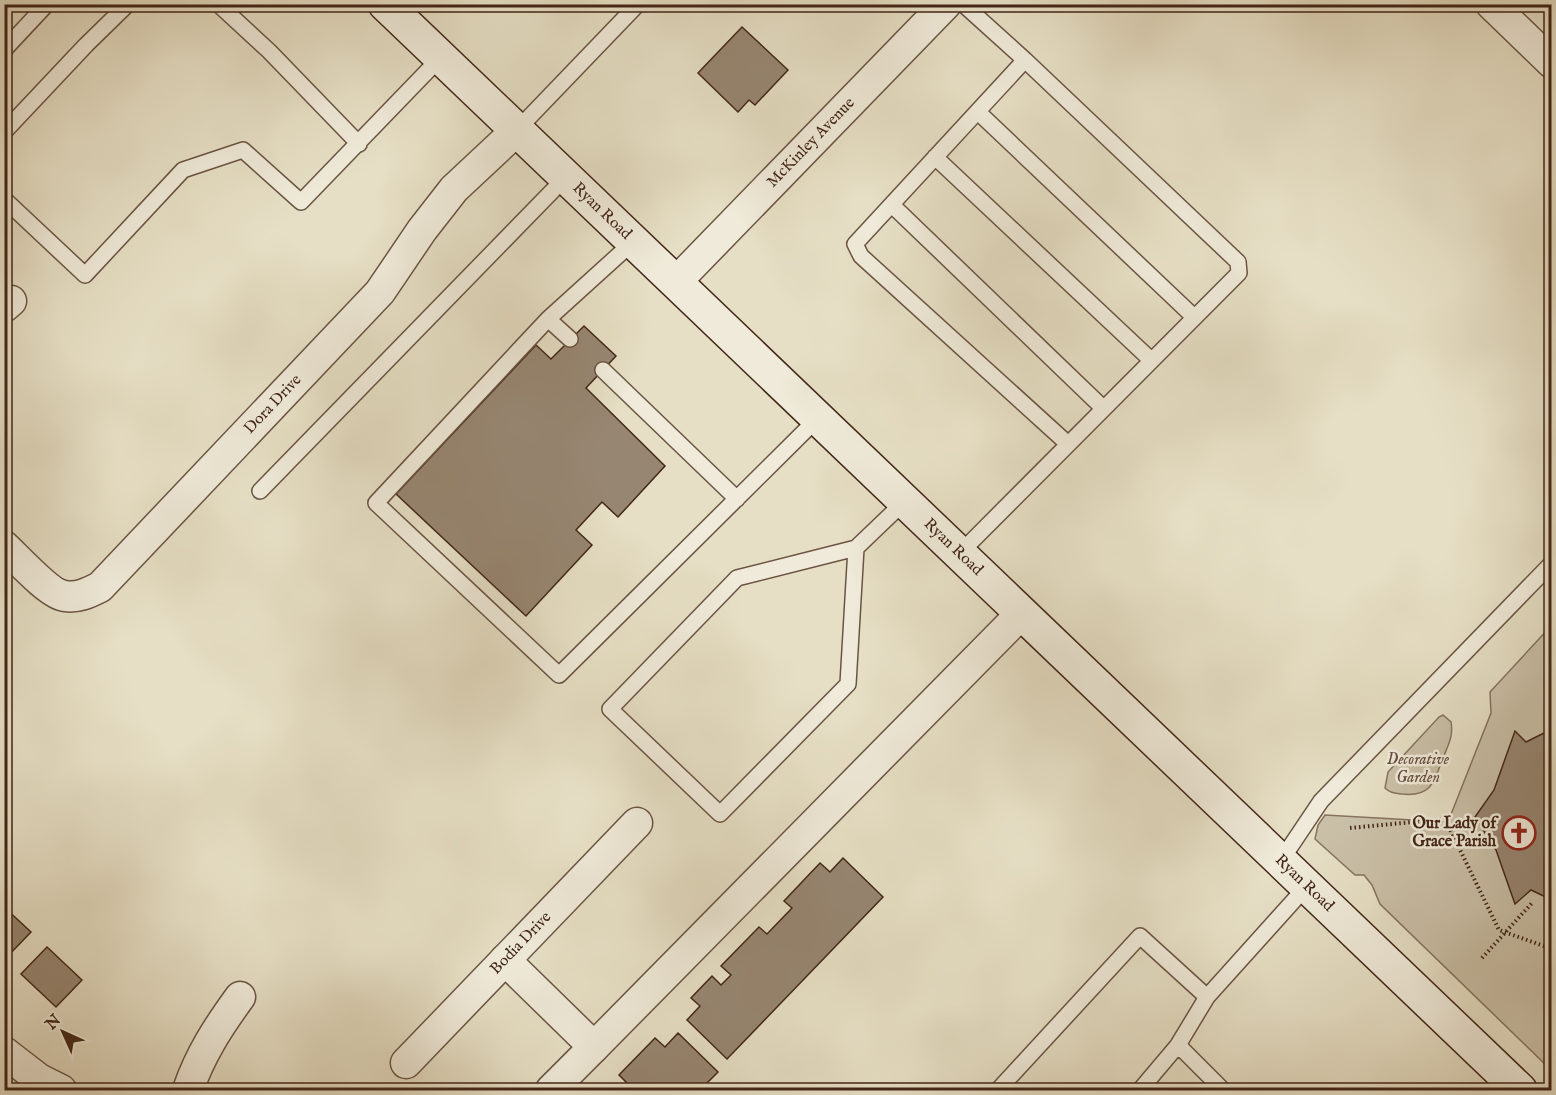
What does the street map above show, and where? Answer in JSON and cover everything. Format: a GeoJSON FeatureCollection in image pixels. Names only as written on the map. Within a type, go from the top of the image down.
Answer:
{"type":"FeatureCollection","features":[{"type":"Feature","properties":{"kind":"main road","name":"Ryan Road"},"geometry":{"type":"LineString","coordinates":[[385,4],[1520,1090]]}},
{"type":"Feature","properties":{"kind":"street","name":"McKinley Avenue"},"geometry":{"type":"LineString","coordinates":[[676,282],[946,4]]}},
{"type":"Feature","properties":{"kind":"street"},"geometry":{"type":"LineString","coordinates":[[1491,4],[1551,63]]}},
{"type":"Feature","properties":{"kind":"street","name":"Dora Drive"},"geometry":{"type":"LineString","coordinates":[[4,546],[36,578],[62,596],[82,596],[100,587],[380,292],[422,230],[454,189],[516,131]]}},
{"type":"Feature","properties":{"kind":"street"},"geometry":{"type":"LineString","coordinates":[[551,1090],[1021,614]]}},
{"type":"Feature","properties":{"kind":"street","name":"Bodia Drive"},"geometry":{"type":"LineString","coordinates":[[406,1063],[637,823]]}},
{"type":"Feature","properties":{"kind":"street"},"geometry":{"type":"LineString","coordinates":[[505,960],[594,1047]]}},
{"type":"Feature","properties":{"kind":"street"},"geometry":{"type":"LineString","coordinates":[[188,1090],[197,1064],[215,1030],[240,997]]}},
{"type":"Feature","properties":{"kind":"street"},"geometry":{"type":"LineString","coordinates":[[4,1052],[39,1078],[61,1090]]}},
{"type":"Feature","properties":{"kind":"lane"},"geometry":{"type":"LineString","coordinates":[[4,50],[47,4]]}},
{"type":"Feature","properties":{"kind":"lane"},"geometry":{"type":"LineString","coordinates":[[4,132],[128,4]]}},
{"type":"Feature","properties":{"kind":"lane"},"geometry":{"type":"LineString","coordinates":[[218,4],[269,51],[359,144]]}},
{"type":"Feature","properties":{"kind":"lane"},"geometry":{"type":"LineString","coordinates":[[516,131],[638,4]]}},
{"type":"Feature","properties":{"kind":"lane"},"geometry":{"type":"LineString","coordinates":[[959,554],[1239,273],[1238,262],[963,4]]}},
{"type":"Feature","properties":{"kind":"lane"},"geometry":{"type":"LineString","coordinates":[[4,199],[85,275],[183,170],[243,150],[301,202],[441,57]]}},
{"type":"Feature","properties":{"kind":"lane"},"geometry":{"type":"LineString","coordinates":[[1025,60],[855,244],[861,256],[1068,444]]}},
{"type":"Feature","properties":{"kind":"lane"},"geometry":{"type":"LineString","coordinates":[[978,112],[1194,317]]}},
{"type":"Feature","properties":{"kind":"lane"},"geometry":{"type":"LineString","coordinates":[[935,158],[1151,360]]}},
{"type":"Feature","properties":{"kind":"lane"},"geometry":{"type":"LineString","coordinates":[[260,491],[565,178]]}},
{"type":"Feature","properties":{"kind":"lane"},"geometry":{"type":"LineString","coordinates":[[892,205],[1103,408]]}},
{"type":"Feature","properties":{"kind":"lane"},"geometry":{"type":"LineString","coordinates":[[633,242],[549,319],[376,503],[559,675],[817,418]]}},
{"type":"Feature","properties":{"kind":"lane"},"geometry":{"type":"LineString","coordinates":[[549,319],[570,339]]}},
{"type":"Feature","properties":{"kind":"lane"},"geometry":{"type":"LineString","coordinates":[[603,370],[737,499]]}},
{"type":"Feature","properties":{"kind":"lane"},"geometry":{"type":"LineString","coordinates":[[856,548],[849,684],[720,814],[610,709],[736,578],[856,548],[904,502]]}},
{"type":"Feature","properties":{"kind":"lane"},"geometry":{"type":"LineString","coordinates":[[1280,862],[1321,801],[1551,563]]}},
{"type":"Feature","properties":{"kind":"lane"},"geometry":{"type":"LineString","coordinates":[[1140,1090],[1178,1045],[1207,997],[1306,887]]}},
{"type":"Feature","properties":{"kind":"lane"},"geometry":{"type":"LineString","coordinates":[[1004,1089],[1140,936],[1207,997]]}},
{"type":"Feature","properties":{"kind":"lane"},"geometry":{"type":"LineString","coordinates":[[1178,1045],[1223,1090]]}},
{"type":"Feature","properties":{"kind":"path"},"geometry":{"type":"LineString","coordinates":[[1350,828],[1444,819],[1499,930],[1551,950]]}},
{"type":"Feature","properties":{"kind":"path"},"geometry":{"type":"LineString","coordinates":[[1482,958],[1533,902]]}},
{"type":"Feature","properties":{"kind":"green space"},"geometry":{"type":"Polygon","coordinates":[[[1551,626],[1551,1070],[1380,904],[1372,885],[1364,875],[1355,875],[1315,839],[1318,825],[1325,815],[1448,822],[1491,713],[1490,692],[1551,626]]]}},
{"type":"Feature","properties":{"kind":"green space","name":"Decorative Garden"},"geometry":{"type":"Polygon","coordinates":[[[1443,715],[1451,722],[1451,733],[1433,783],[1429,788],[1418,793],[1402,794],[1387,790],[1385,788],[1388,772],[1443,715]]]}},
{"type":"Feature","properties":{"kind":"building"},"geometry":{"type":"Polygon","coordinates":[[[742,27],[788,70],[755,105],[749,100],[738,112],[698,73],[742,27]]]}},
{"type":"Feature","properties":{"kind":"building"},"geometry":{"type":"Polygon","coordinates":[[[584,326],[616,356],[586,388],[665,466],[618,517],[602,502],[576,530],[592,545],[526,616],[396,494],[536,345],[551,359],[584,326]]]}},
{"type":"Feature","properties":{"kind":"building","name":"Our Lady of Grace Parish"},"geometry":{"type":"Polygon","coordinates":[[[1552,729],[1552,900],[1531,890],[1515,904],[1496,850],[1475,817],[1494,790],[1515,731],[1526,742],[1552,729]]]}},
{"type":"Feature","properties":{"kind":"building"},"geometry":{"type":"Polygon","coordinates":[[[843,858],[883,897],[727,1059],[687,1020],[700,1006],[691,998],[712,976],[721,985],[731,975],[721,966],[759,927],[767,934],[792,908],[784,901],[820,863],[830,872],[843,858]]]}},
{"type":"Feature","properties":{"kind":"building"},"geometry":{"type":"Polygon","coordinates":[[[4,907],[31,932],[5,959],[4,958],[4,907]]]}},
{"type":"Feature","properties":{"kind":"building"},"geometry":{"type":"Polygon","coordinates":[[[47,947],[82,980],[56,1007],[21,974],[47,947]]]}},
{"type":"Feature","properties":{"kind":"building"},"geometry":{"type":"Polygon","coordinates":[[[678,1033],[718,1072],[700,1090],[619,1090],[627,1083],[619,1075],[655,1038],[665,1047],[678,1033]]]}},
{"type":"Feature","properties":{"kind":"place","name":"Our Lady of Grace Parish"},"geometry":{"type":"Point","coordinates":[1519,833]}}]}
